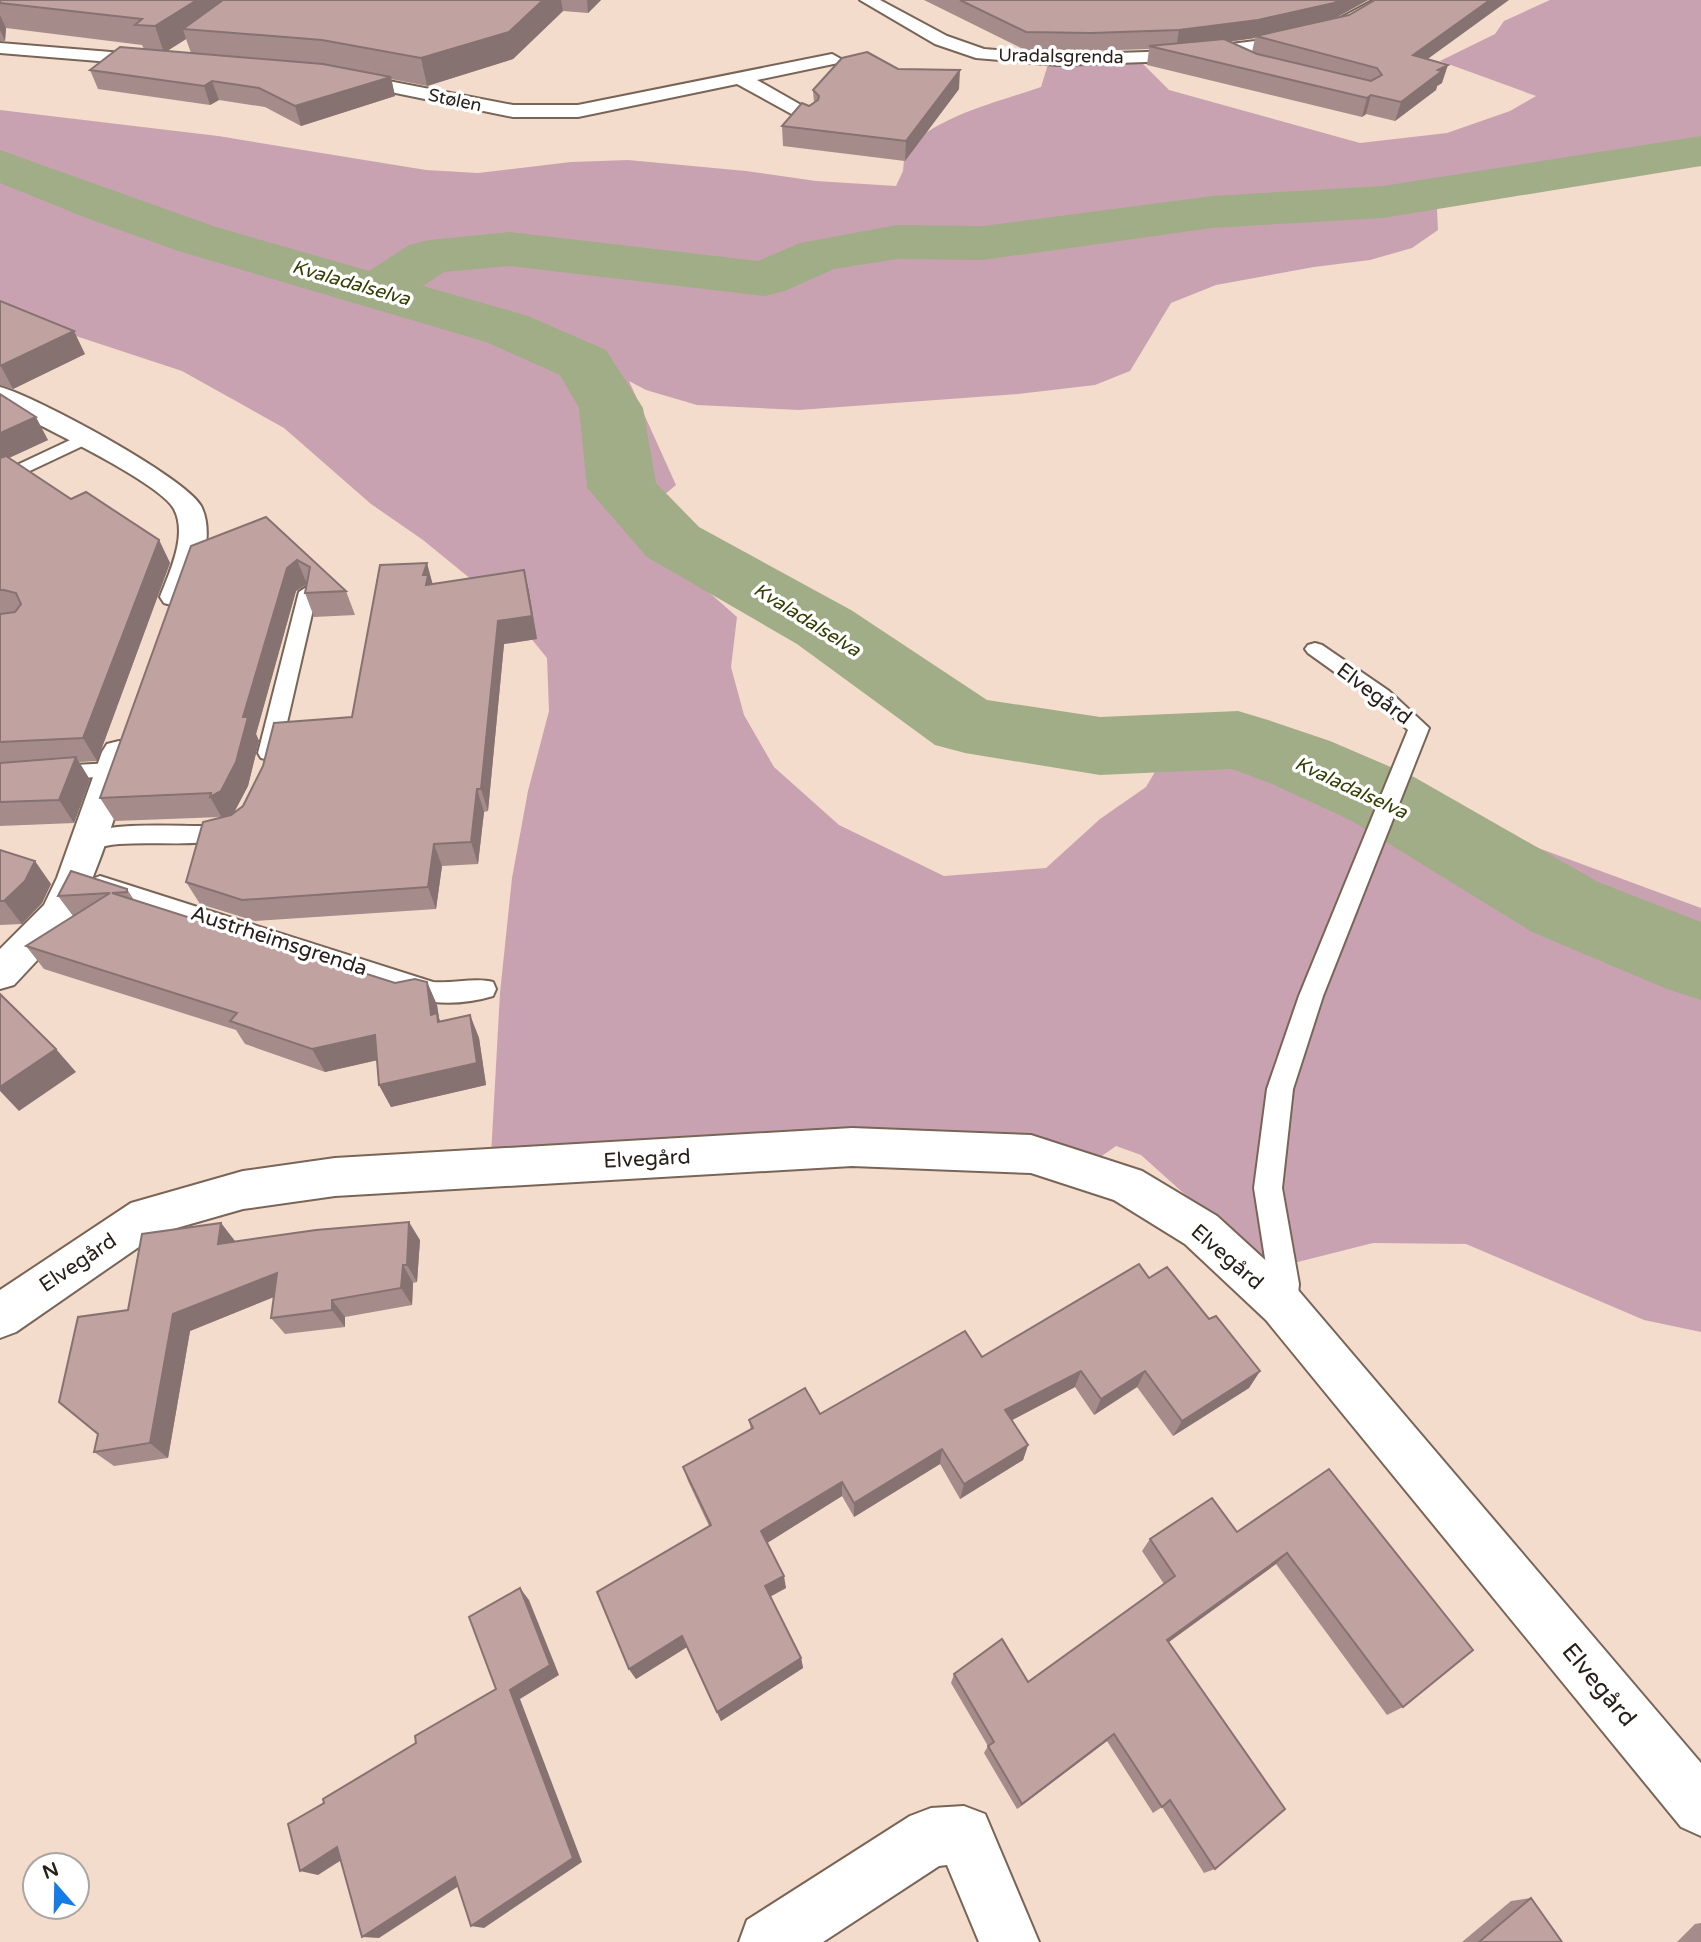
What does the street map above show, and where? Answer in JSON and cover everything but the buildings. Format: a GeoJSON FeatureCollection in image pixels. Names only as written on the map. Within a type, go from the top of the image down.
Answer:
{"type":"FeatureCollection","features":[{"type":"Feature","properties":{"kind":"street","name":"Uradalsgrenda"},"geometry":{"type":"LineString","coordinates":[[868,0],[941,40],[982,54],[1058,60],[1176,56],[1225,51],[1337,26],[1386,0]]}},
{"type":"Feature","properties":{"kind":"street"},"geometry":{"type":"LineString","coordinates":[[0,48],[176,60]]}},
{"type":"Feature","properties":{"kind":"street"},"geometry":{"type":"LineString","coordinates":[[1225,51],[1250,63]]}},
{"type":"Feature","properties":{"kind":"street","name":"Stølen"},"geometry":{"type":"LineString","coordinates":[[329,75],[478,105],[543,113],[578,111],[832,60]]}},
{"type":"Feature","properties":{"kind":"street"},"geometry":{"type":"LineString","coordinates":[[741,79],[781,99],[808,117]]}},
{"type":"Feature","properties":{"kind":"street"},"geometry":{"type":"LineString","coordinates":[[0,395],[163,483],[188,506],[192,526],[191,553],[163,630]]}},
{"type":"Feature","properties":{"kind":"street"},"geometry":{"type":"LineString","coordinates":[[0,974],[58,914],[75,878],[131,719]]}},
{"type":"Feature","properties":{"kind":"street","name":"Elvegård"},"geometry":{"type":"LineString","coordinates":[[0,1316],[148,1217],[243,1190],[335,1177],[852,1147],[1031,1154],[1127,1185],[1201,1230],[1282,1305],[1701,1807]]}},
{"type":"Feature","properties":{"kind":"street"},"geometry":{"type":"LineString","coordinates":[[769,1942],[931,1837],[964,1835],[1009,1942]]}},
{"type":"Feature","properties":{"kind":"lane"},"geometry":{"type":"LineString","coordinates":[[0,480],[83,439]]}},
{"type":"Feature","properties":{"kind":"lane"},"geometry":{"type":"LineString","coordinates":[[264,773],[308,592]]}},
{"type":"Feature","properties":{"kind":"lane","name":"Elvegård"},"geometry":{"type":"LineString","coordinates":[[1282,1305],[1284,1284],[1268,1188],[1280,1089],[1311,996],[1419,728],[1382,696],[1315,649]]}},
{"type":"Feature","properties":{"kind":"lane"},"geometry":{"type":"LineString","coordinates":[[0,777],[112,770]]}},
{"type":"Feature","properties":{"kind":"lane"},"geometry":{"type":"LineString","coordinates":[[89,839],[218,834],[234,829],[248,814]]}},
{"type":"Feature","properties":{"kind":"lane","name":"Austrheimsgrenda"},"geometry":{"type":"LineString","coordinates":[[75,878],[175,907],[433,992],[452,994],[484,989]]}},
{"type":"Feature","properties":{"kind":"shaded area"},"geometry":{"type":"Polygon","coordinates":[[[1550,0],[1701,0],[1701,151],[1409,197],[1437,209],[1438,230],[1412,248],[1370,260],[1216,285],[1171,303],[1130,371],[1095,385],[1018,394],[799,410],[697,405],[646,390],[629,381],[676,485],[664,495],[667,533],[694,579],[737,617],[731,667],[744,715],[774,767],[839,825],[944,876],[1046,868],[1100,819],[1146,787],[1175,738],[1232,742],[1238,740],[1362,782],[1371,791],[1449,815],[1701,908],[1701,1332],[1644,1320],[1466,1244],[1373,1243],[1258,1272],[1190,1199],[1141,1155],[1116,1146],[1089,1165],[798,1154],[490,1174],[500,993],[512,878],[528,791],[549,711],[547,658],[516,620],[472,580],[423,540],[371,504],[284,428],[182,371],[0,311],[0,110],[218,136],[426,170],[478,173],[571,162],[628,160],[746,171],[816,181],[896,186],[903,171],[905,149],[952,118],[1041,87],[1049,61],[1139,60],[1169,90],[1360,143],[1447,133],[1510,111],[1536,96],[1440,61],[1495,34],[1504,21],[1550,0]]]}},
{"type":"Feature","properties":{"kind":"waterway"},"geometry":{"type":"LineString","coordinates":[[379,290],[429,257],[510,249],[765,279],[820,255],[897,242],[983,243],[1212,212],[1383,202],[1701,151]]}},
{"type":"Feature","properties":{"kind":"waterway","name":"Kvaladalselva"},"geometry":{"type":"LineString","coordinates":[[0,165],[108,208],[197,239],[507,329],[584,363],[611,408],[622,488],[673,542],[824,627],[965,725],[1100,746],[1238,740],[1300,762],[1383,799],[1565,907],[1701,962]]}}]}
